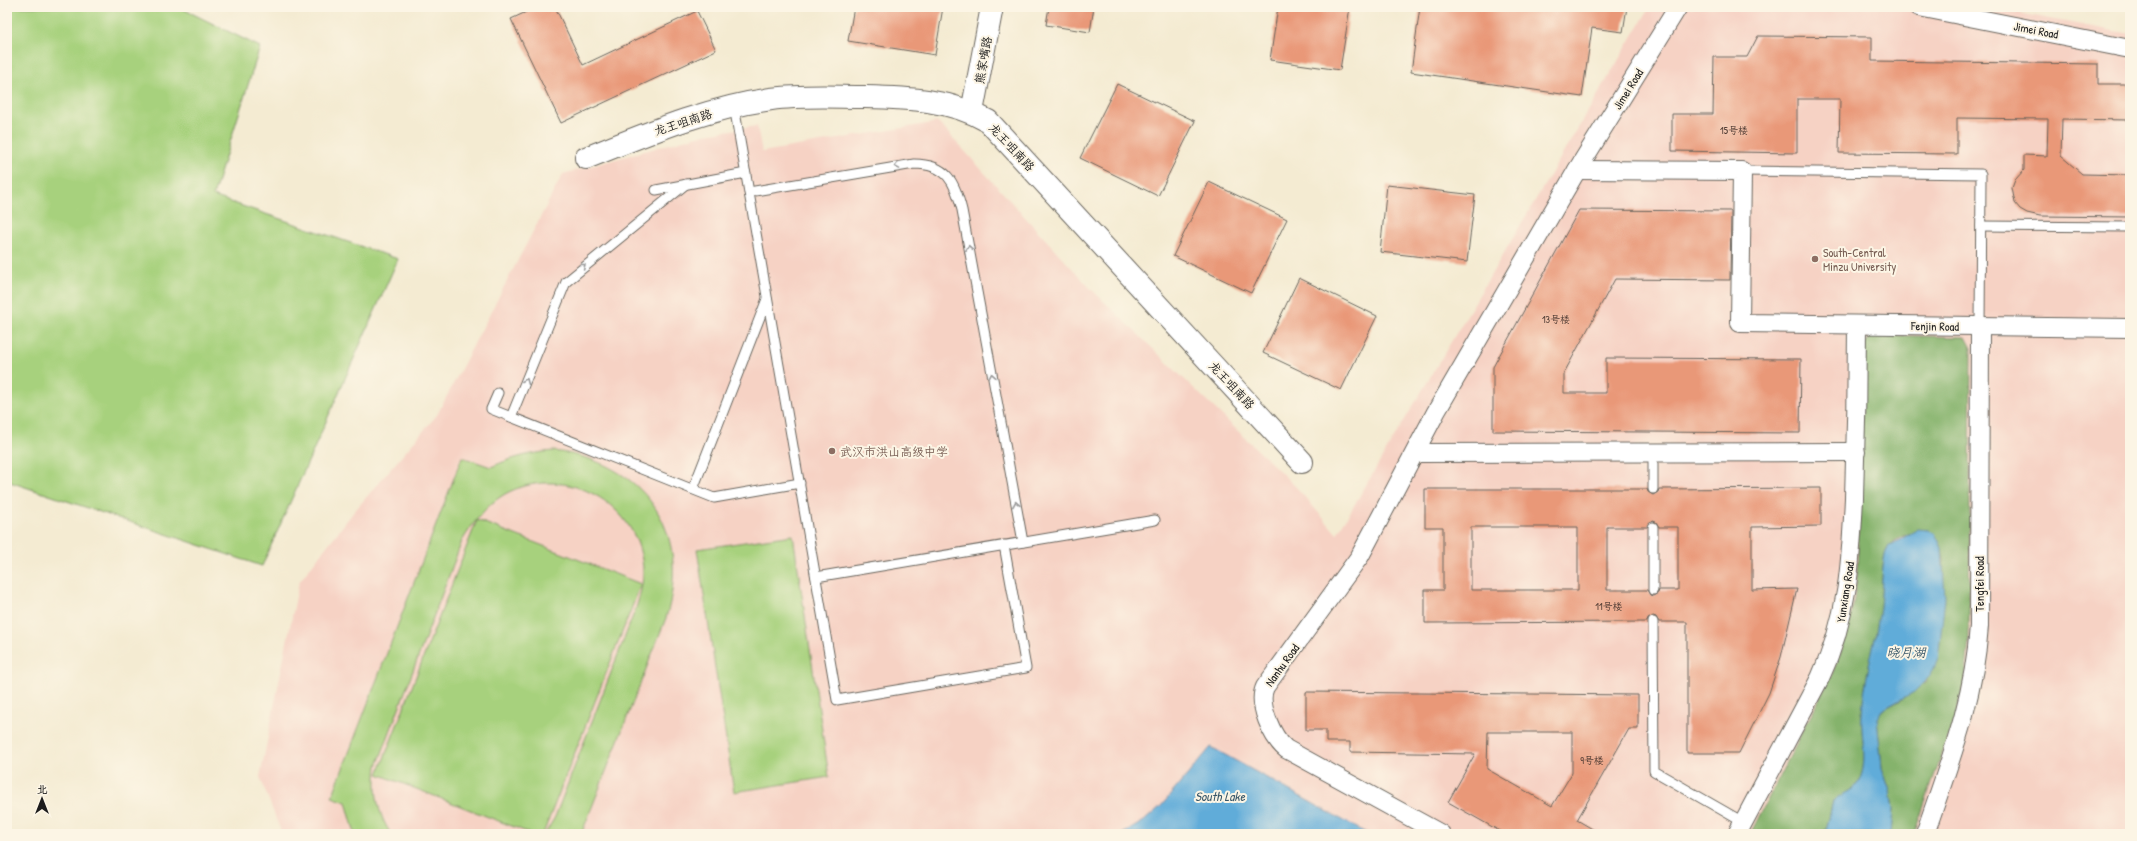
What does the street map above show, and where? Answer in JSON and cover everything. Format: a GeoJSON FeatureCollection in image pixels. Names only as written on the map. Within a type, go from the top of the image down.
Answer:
{"type":"FeatureCollection","features":[{"type":"Feature","properties":{"kind":"street","name":"熊家嘴路"},"geometry":{"type":"LineString","coordinates":[[972,112],[992,7]]}},
{"type":"Feature","properties":{"kind":"street","name":"Jimei Road"},"geometry":{"type":"LineString","coordinates":[[1415,453],[1436,412],[1577,170],[1678,7]]}},
{"type":"Feature","properties":{"kind":"street","name":"Jimei Road"},"geometry":{"type":"LineString","coordinates":[[1919,7],[2130,49]]}},
{"type":"Feature","properties":{"kind":"street","name":"龙王咀南路"},"geometry":{"type":"LineString","coordinates":[[586,158],[655,130],[734,106],[772,99],[807,97],[904,98],[950,104],[972,112],[988,121],[994,127],[1302,462]]}},
{"type":"Feature","properties":{"kind":"street"},"geometry":{"type":"LineString","coordinates":[[1577,170],[1742,171]]}},
{"type":"Feature","properties":{"kind":"street","name":"Fenjin Road"},"geometry":{"type":"LineString","coordinates":[[1742,171],[1740,323],[2130,328]]}},
{"type":"Feature","properties":{"kind":"street","name":"Yunxiang Road"},"geometry":{"type":"LineString","coordinates":[[1740,828],[1820,678],[1836,638],[1849,580],[1856,452],[1857,325]]}},
{"type":"Feature","properties":{"kind":"street","name":"Tengfei Road"},"geometry":{"type":"LineString","coordinates":[[1925,834],[1966,713],[1977,653],[1980,327]]}},
{"type":"Feature","properties":{"kind":"street"},"geometry":{"type":"LineString","coordinates":[[1415,453],[1856,452]]}},
{"type":"Feature","properties":{"kind":"street","name":"Nanhu Road"},"geometry":{"type":"LineString","coordinates":[[1415,453],[1360,556],[1265,686],[1262,703],[1275,738],[1286,749],[1441,834]]}},
{"type":"Feature","properties":{"kind":"lane"},"geometry":{"type":"LineString","coordinates":[[734,106],[837,700],[1026,668],[1004,545]]}},
{"type":"Feature","properties":{"kind":"lane"},"geometry":{"type":"LineString","coordinates":[[749,192],[914,164],[932,166],[948,176],[957,190],[962,210],[1023,542]]}},
{"type":"Feature","properties":{"kind":"lane"},"geometry":{"type":"LineString","coordinates":[[1742,171],[1981,174],[1980,327]]}},
{"type":"Feature","properties":{"kind":"lane"},"geometry":{"type":"LineString","coordinates":[[656,190],[746,173]]}},
{"type":"Feature","properties":{"kind":"lane"},"geometry":{"type":"LineString","coordinates":[[511,417],[566,282],[686,184]]}},
{"type":"Feature","properties":{"kind":"lane"},"geometry":{"type":"LineString","coordinates":[[1980,226],[2130,227]]}},
{"type":"Feature","properties":{"kind":"lane"},"geometry":{"type":"LineString","coordinates":[[693,489],[767,298]]}},
{"type":"Feature","properties":{"kind":"lane"},"geometry":{"type":"LineString","coordinates":[[498,393],[491,409],[714,498],[800,483]]}},
{"type":"Feature","properties":{"kind":"lane"},"geometry":{"type":"LineString","coordinates":[[1653,453],[1653,488]]}},
{"type":"Feature","properties":{"kind":"lane"},"geometry":{"type":"LineString","coordinates":[[816,577],[1155,520]]}},
{"type":"Feature","properties":{"kind":"lane"},"geometry":{"type":"LineString","coordinates":[[1653,527],[1653,590]]}},
{"type":"Feature","properties":{"kind":"lane"},"geometry":{"type":"LineString","coordinates":[[1653,622],[1654,770],[1740,828]]}},
{"type":"Feature","properties":{"kind":"shaded area"},"geometry":{"type":"Polygon","coordinates":[[[1650,7],[1986,7],[2130,34],[2130,834],[1368,834],[1211,747],[1161,806],[1144,821],[1122,834],[282,834],[260,777],[299,582],[352,514],[437,415],[563,174],[705,134],[757,126],[762,152],[938,122],[1090,288],[1296,487],[1337,534],[1650,7]]]}},
{"type":"Feature","properties":{"kind":"green space"},"geometry":{"type":"Polygon","coordinates":[[[7,7],[179,7],[260,47],[213,196],[398,259],[262,566],[7,481],[7,7]]]}},
{"type":"Feature","properties":{"kind":"green space"},"geometry":{"type":"Polygon","coordinates":[[[1871,335],[1965,337],[1971,348],[1969,638],[1966,675],[1955,718],[1914,834],[1891,834],[1893,809],[1890,791],[1882,768],[1877,718],[1882,710],[1901,700],[1926,682],[1944,560],[1938,539],[1929,530],[1903,536],[1892,543],[1885,554],[1879,615],[1863,701],[1862,722],[1864,757],[1862,773],[1857,785],[1833,801],[1825,834],[1750,834],[1832,674],[1847,636],[1857,576],[1864,346],[1871,335]]]}},
{"type":"Feature","properties":{"kind":"green space"},"geometry":{"type":"Polygon","coordinates":[[[553,451],[585,457],[612,469],[635,485],[653,505],[666,529],[672,556],[673,586],[666,618],[581,834],[545,834],[555,817],[636,608],[642,584],[643,566],[635,538],[624,519],[609,504],[590,492],[570,485],[548,483],[526,486],[498,498],[481,514],[462,541],[377,766],[376,793],[382,818],[391,834],[355,834],[346,802],[332,797],[462,457],[491,467],[521,456],[553,451]]]}},
{"type":"Feature","properties":{"kind":"green space"},"geometry":{"type":"Polygon","coordinates":[[[477,520],[641,584],[543,834],[532,834],[378,774],[477,520]]]}},
{"type":"Feature","properties":{"kind":"green space"},"geometry":{"type":"Polygon","coordinates":[[[793,535],[829,777],[734,792],[697,549],[793,535]]]}},
{"type":"Feature","properties":{"kind":"water","name":"晓月湖"},"geometry":{"type":"Polygon","coordinates":[[[1918,529],[1929,530],[1935,533],[1942,548],[1945,598],[1938,659],[1931,675],[1914,692],[1882,710],[1877,718],[1882,768],[1890,791],[1893,809],[1891,834],[1825,834],[1833,801],[1854,788],[1857,785],[1862,773],[1864,757],[1862,722],[1863,701],[1879,615],[1885,554],[1889,546],[1918,529]]]}},
{"type":"Feature","properties":{"kind":"water","name":"South Lake"},"geometry":{"type":"Polygon","coordinates":[[[1211,747],[1368,834],[1122,834],[1144,821],[1161,806],[1211,747]]]}},
{"type":"Feature","properties":{"kind":"building"},"geometry":{"type":"Polygon","coordinates":[[[537,7],[555,7],[583,65],[697,11],[716,50],[561,123],[511,19],[537,7]]]}},
{"type":"Feature","properties":{"kind":"building"},"geometry":{"type":"Polygon","coordinates":[[[854,7],[943,7],[935,55],[848,41],[854,7]]]}},
{"type":"Feature","properties":{"kind":"building"},"geometry":{"type":"Polygon","coordinates":[[[1049,7],[1094,7],[1090,32],[1046,25],[1049,7]]]}},
{"type":"Feature","properties":{"kind":"building"},"geometry":{"type":"Polygon","coordinates":[[[1278,7],[1350,7],[1340,70],[1270,60],[1278,7]]]}},
{"type":"Feature","properties":{"kind":"building"},"geometry":{"type":"Polygon","coordinates":[[[1420,7],[1627,7],[1623,32],[1592,28],[1582,97],[1411,72],[1420,7]]]}},
{"type":"Feature","properties":{"kind":"building"},"geometry":{"type":"Polygon","coordinates":[[[1758,36],[1872,37],[1872,61],[2098,64],[2098,84],[2130,84],[2130,120],[2062,119],[2061,156],[2082,174],[2130,175],[2130,217],[2040,216],[2027,213],[2020,209],[2015,203],[2012,188],[2015,180],[2024,170],[2024,155],[2047,156],[2048,119],[1957,118],[1957,154],[1839,153],[1840,99],[1797,99],[1797,153],[1672,151],[1672,114],[1713,114],[1714,57],[1747,57],[1758,36]]]}},
{"type":"Feature","properties":{"kind":"building"},"geometry":{"type":"Polygon","coordinates":[[[1117,84],[1195,121],[1158,196],[1080,158],[1117,84]]]}},
{"type":"Feature","properties":{"kind":"building"},"geometry":{"type":"Polygon","coordinates":[[[1209,182],[1287,219],[1251,293],[1173,256],[1209,182]]]}},
{"type":"Feature","properties":{"kind":"building"},"geometry":{"type":"Polygon","coordinates":[[[1387,185],[1475,195],[1467,262],[1380,252],[1387,185]]]}},
{"type":"Feature","properties":{"kind":"building"},"geometry":{"type":"Polygon","coordinates":[[[1579,210],[1731,211],[1730,280],[1615,279],[1564,373],[1564,393],[1606,393],[1606,358],[1801,359],[1800,433],[1493,431],[1493,367],[1579,210]]]}},
{"type":"Feature","properties":{"kind":"building"},"geometry":{"type":"Polygon","coordinates":[[[1299,278],[1377,316],[1341,390],[1263,353],[1299,278]]]}},
{"type":"Feature","properties":{"kind":"building"},"geometry":{"type":"Polygon","coordinates":[[[1821,488],[1821,526],[1752,527],[1752,590],[1797,589],[1781,657],[1769,693],[1739,753],[1687,753],[1687,622],[1659,622],[1656,617],[1653,616],[1648,619],[1647,622],[1425,623],[1425,590],[1443,590],[1443,527],[1425,527],[1425,489],[1647,489],[1648,492],[1653,495],[1658,492],[1659,489],[1821,488]],[[1653,521],[1647,527],[1607,527],[1607,590],[1647,590],[1650,595],[1653,596],[1658,593],[1659,590],[1678,590],[1678,527],[1659,527],[1656,522],[1653,521]],[[1471,527],[1471,590],[1578,590],[1578,527],[1471,527]]]}},
{"type":"Feature","properties":{"kind":"building"},"geometry":{"type":"Polygon","coordinates":[[[1306,692],[1638,695],[1638,729],[1629,729],[1577,820],[1601,834],[1505,834],[1448,802],[1475,754],[1350,752],[1350,742],[1326,742],[1326,730],[1306,730],[1306,692]],[[1488,732],[1487,769],[1552,806],[1572,773],[1572,732],[1488,732]]]}},
{"type":"Feature","properties":{"kind":"place","name":"South-Central Minzu University"},"geometry":{"type":"Point","coordinates":[1815,259]}},
{"type":"Feature","properties":{"kind":"place","name":"武汉市洪山高级中学"},"geometry":{"type":"Point","coordinates":[832,451]}}]}
